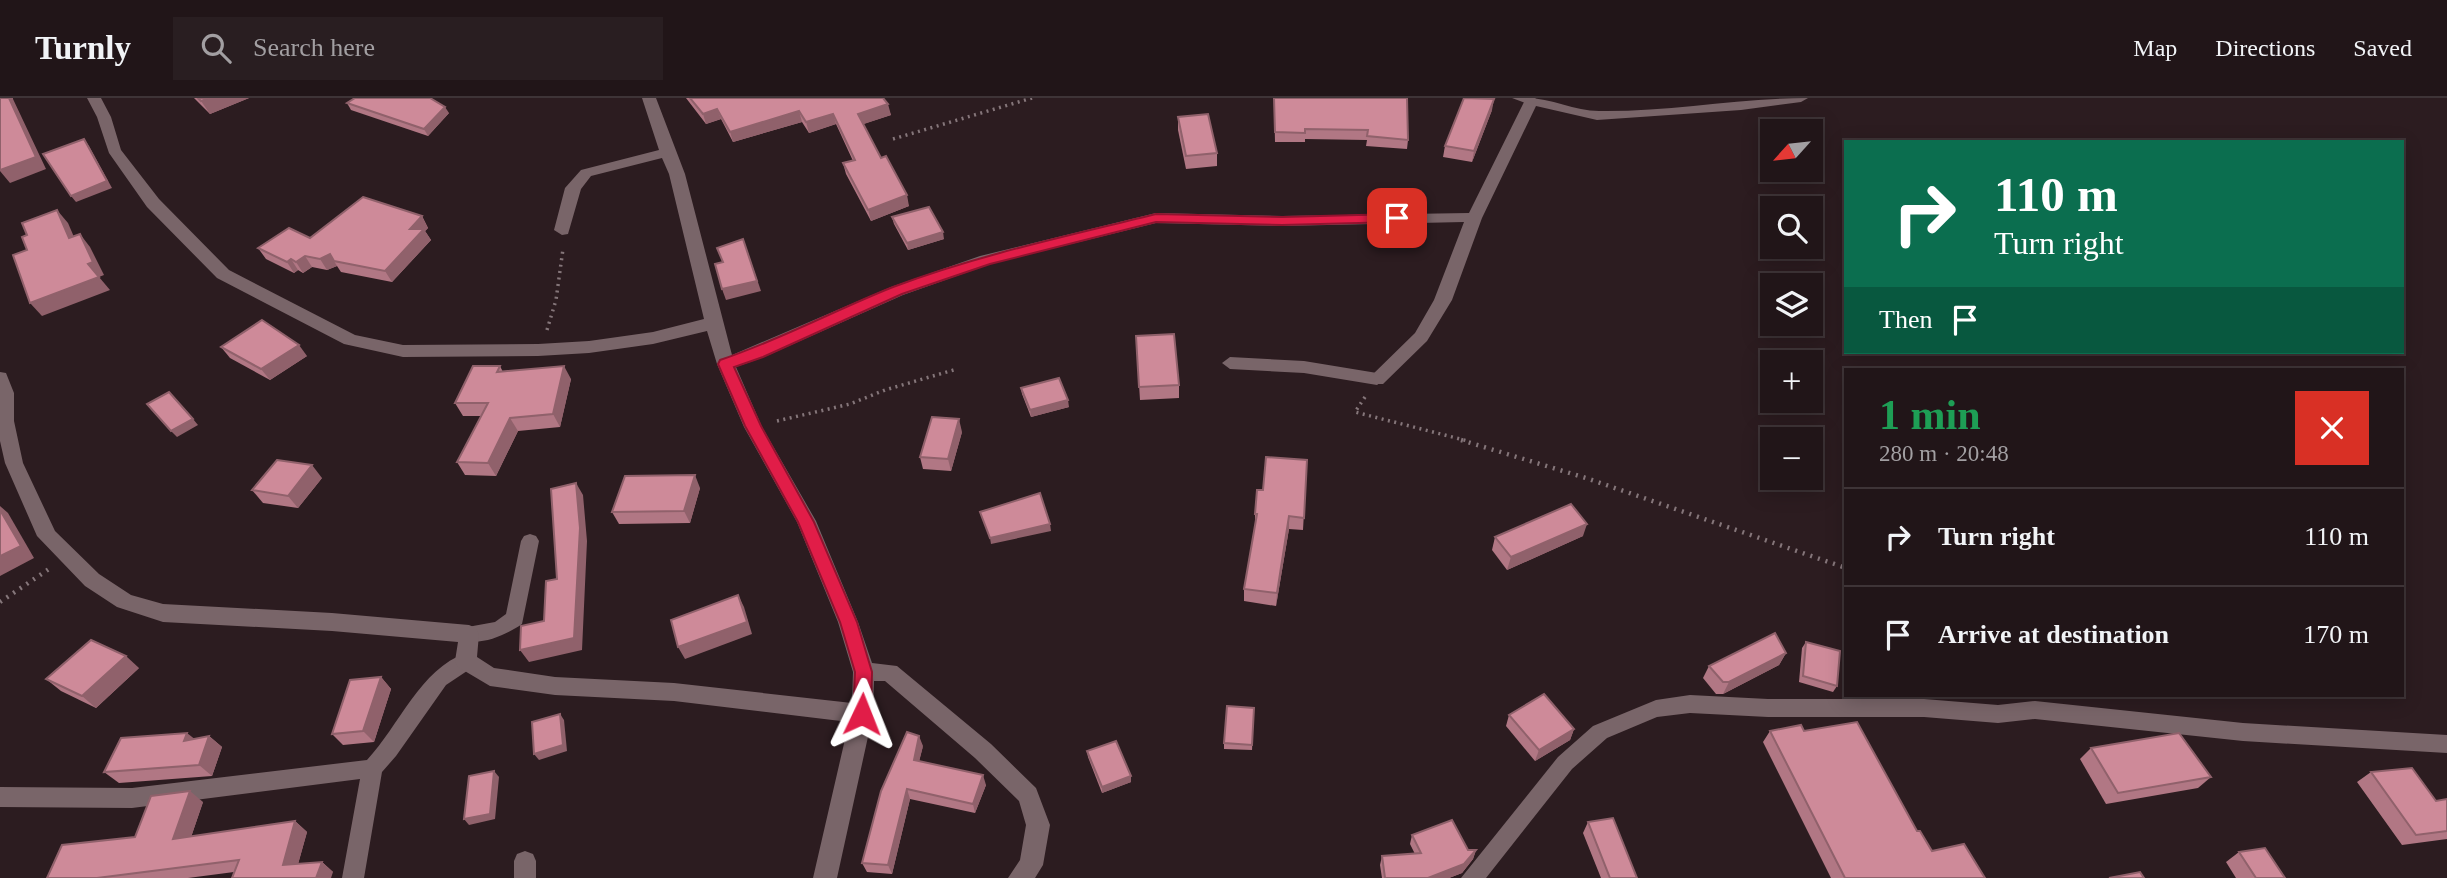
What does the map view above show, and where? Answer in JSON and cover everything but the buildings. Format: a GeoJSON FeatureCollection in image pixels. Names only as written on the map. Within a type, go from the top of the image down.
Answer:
{"type":"FeatureCollection","features":[{"type":"Feature","properties":{"kind":"street"},"geometry":{"type":"LineString","coordinates":[[94,98],[104,117],[114,150],[129,172],[153,203],[223,274],[350,340],[403,351],[538,350],[653,338],[713,323]]}},
{"type":"Feature","properties":{"kind":"street"},"geometry":{"type":"LineString","coordinates":[[649,98],[677,174],[713,323],[726,364],[753,426],[806,522],[848,622],[864,672],[862,714],[825,878]]}},
{"type":"Feature","properties":{"kind":"street"},"geometry":{"type":"LineString","coordinates":[[1377,379],[1422,337],[1443,300],[1474,218],[1525,99],[1597,116],[1741,106],[1801,98]]}},
{"type":"Feature","properties":{"kind":"street"},"geometry":{"type":"LineString","coordinates":[[562,230],[573,188],[586,173],[667,152]]}},
{"type":"Feature","properties":{"kind":"street"},"geometry":{"type":"LineString","coordinates":[[726,364],[758,353],[897,291],[986,260],[1156,218],[1282,221],[1444,216],[1474,218]]}},
{"type":"Feature","properties":{"kind":"street"},"geometry":{"type":"LineString","coordinates":[[0,378],[5,393],[5,421],[14,463],[47,536],[92,580],[124,601],[163,612],[332,622],[469,634],[466,660],[490,677],[542,684],[674,692],[862,714]]}},
{"type":"Feature","properties":{"kind":"street"},"geometry":{"type":"LineString","coordinates":[[864,672],[888,671],[983,751],[1028,794],[1038,825],[1031,865],[1020,878]]}},
{"type":"Feature","properties":{"kind":"lane"},"geometry":{"type":"LineString","coordinates":[[1230,363],[1304,368],[1377,379]]}},
{"type":"Feature","properties":{"kind":"lane"},"geometry":{"type":"LineString","coordinates":[[469,634],[499,629],[515,618],[530,541]]}},
{"type":"Feature","properties":{"kind":"lane"},"geometry":{"type":"LineString","coordinates":[[353,878],[372,768],[389,750],[439,679],[466,660]]}},
{"type":"Feature","properties":{"kind":"lane"},"geometry":{"type":"LineString","coordinates":[[1472,878],[1565,763],[1600,732],[1656,709],[1690,704],[1768,708],[1924,709],[1998,714],[2035,710],[2243,732],[2447,744]]}},
{"type":"Feature","properties":{"kind":"lane"},"geometry":{"type":"LineString","coordinates":[[0,797],[132,798],[372,768]]}},
{"type":"Feature","properties":{"kind":"path"},"geometry":{"type":"LineString","coordinates":[[893,139],[1032,98]]}},
{"type":"Feature","properties":{"kind":"path"},"geometry":{"type":"LineString","coordinates":[[538,350],[556,300],[562,230]]}},
{"type":"Feature","properties":{"kind":"path"},"geometry":{"type":"LineString","coordinates":[[753,426],[850,404],[885,390],[957,369]]}},
{"type":"Feature","properties":{"kind":"path"},"geometry":{"type":"LineString","coordinates":[[1355,412],[1394,425],[1433,431],[1499,450],[1632,493],[1844,567]]}},
{"type":"Feature","properties":{"kind":"path"},"geometry":{"type":"LineString","coordinates":[[0,602],[66,557]]}},
{"type":"Feature","properties":{"kind":"route"},"geometry":{"type":"LineString","coordinates":[[862,714],[864,672],[848,622],[806,522],[753,426],[726,364],[758,353],[897,291],[986,260],[1156,218],[1282,221],[1397,218]]}}]}
